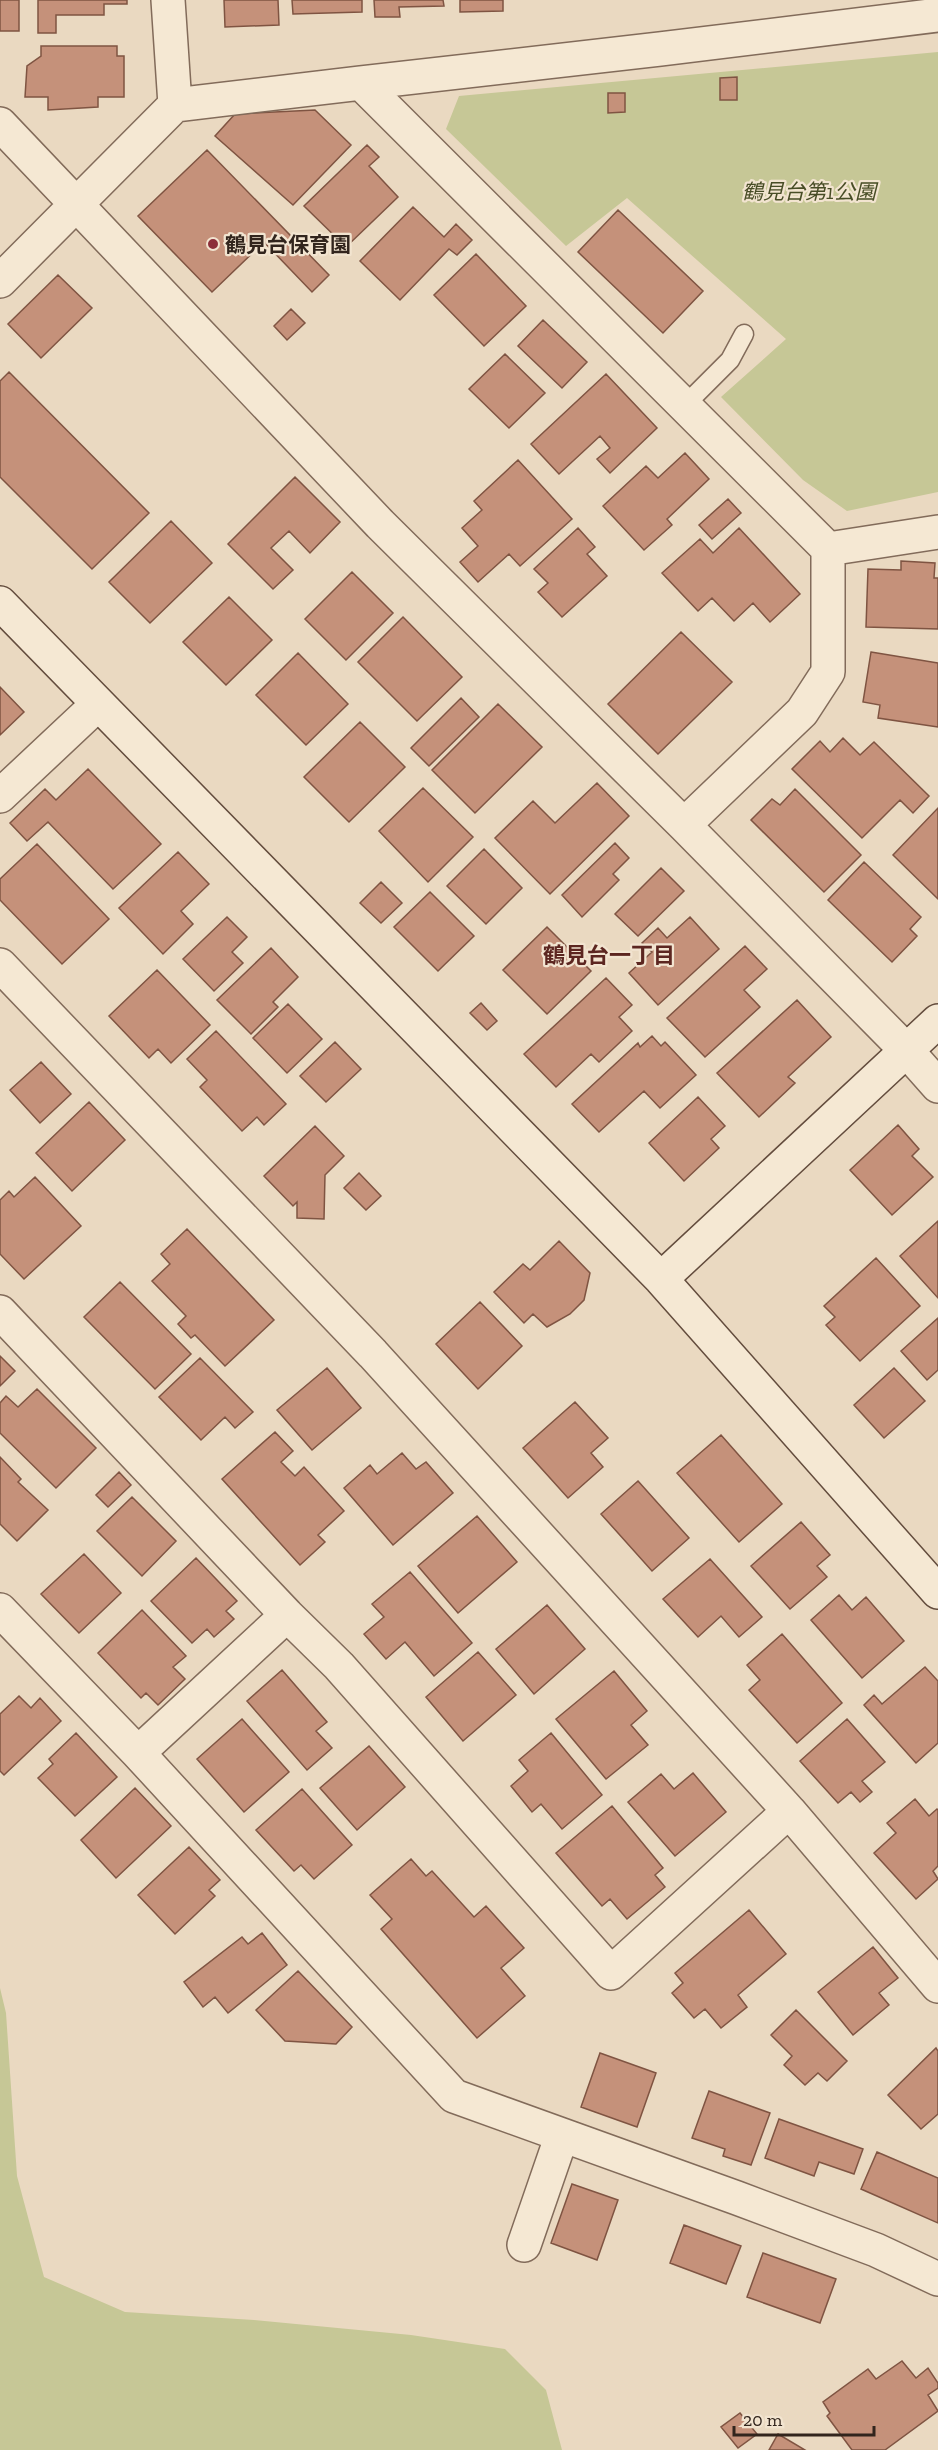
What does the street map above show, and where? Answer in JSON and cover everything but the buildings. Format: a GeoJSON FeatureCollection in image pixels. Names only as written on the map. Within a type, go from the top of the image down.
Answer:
{"type":"FeatureCollection","features":[{"type":"Feature","properties":{"kind":"street"},"geometry":{"type":"LineString","coordinates":[[168,0],[175,105]]}},
{"type":"Feature","properties":{"kind":"street"},"geometry":{"type":"LineString","coordinates":[[0,281],[175,105],[660,50],[938,15]]}},
{"type":"Feature","properties":{"kind":"street"},"geometry":{"type":"LineString","coordinates":[[361,83],[828,549],[828,672],[802,712],[684,825]]}},
{"type":"Feature","properties":{"kind":"street"},"geometry":{"type":"LineString","coordinates":[[0,124],[380,524],[684,825],[907,1051],[938,1086]]}},
{"type":"Feature","properties":{"kind":"street"},"geometry":{"type":"LineString","coordinates":[[828,549],[938,531]]}},
{"type":"Feature","properties":{"kind":"street"},"geometry":{"type":"LineString","coordinates":[[0,603],[661,1279],[938,1592]]}},
{"type":"Feature","properties":{"kind":"street"},"geometry":{"type":"LineString","coordinates":[[0,796],[98,704]]}},
{"type":"Feature","properties":{"kind":"street"},"geometry":{"type":"LineString","coordinates":[[0,965],[373,1354],[789,1811],[938,1986]]}},
{"type":"Feature","properties":{"kind":"street"},"geometry":{"type":"LineString","coordinates":[[661,1279],[938,1021]]}},
{"type":"Feature","properties":{"kind":"street"},"geometry":{"type":"LineString","coordinates":[[0,1312],[339,1666],[611,1973],[789,1811]]}},
{"type":"Feature","properties":{"kind":"street"},"geometry":{"type":"LineString","coordinates":[[0,1610],[138,1754],[454,2096],[876,2250],[938,2279]]}},
{"type":"Feature","properties":{"kind":"street"},"geometry":{"type":"LineString","coordinates":[[138,1754],[287,1614]]}},
{"type":"Feature","properties":{"kind":"street"},"geometry":{"type":"LineString","coordinates":[[524,2245],[562,2135]]}},
{"type":"Feature","properties":{"kind":"lane"},"geometry":{"type":"LineString","coordinates":[[684,406],[730,360],[744,334]]}},
{"type":"Feature","properties":{"kind":"green space","name":"鶴見台第1公園"},"geometry":{"type":"Polygon","coordinates":[[[938,52],[938,492],[847,511],[803,480],[721,397],[786,339],[627,198],[566,246],[446,129],[459,96],[938,52]]]}},
{"type":"Feature","properties":{"kind":"green space"},"geometry":{"type":"Polygon","coordinates":[[[0,1988],[6,2013],[17,2176],[44,2277],[125,2312],[254,2320],[411,2335],[505,2349],[546,2390],[562,2450],[0,2450],[0,1988]]]}},
{"type":"Feature","properties":{"kind":"place","name":"鶴見台保育園"},"geometry":{"type":"Point","coordinates":[213,244]}},
{"type":"Feature","properties":{"kind":"district","name":"鶴見台一丁目"},"geometry":{"type":"Point","coordinates":[609,955]}}]}
